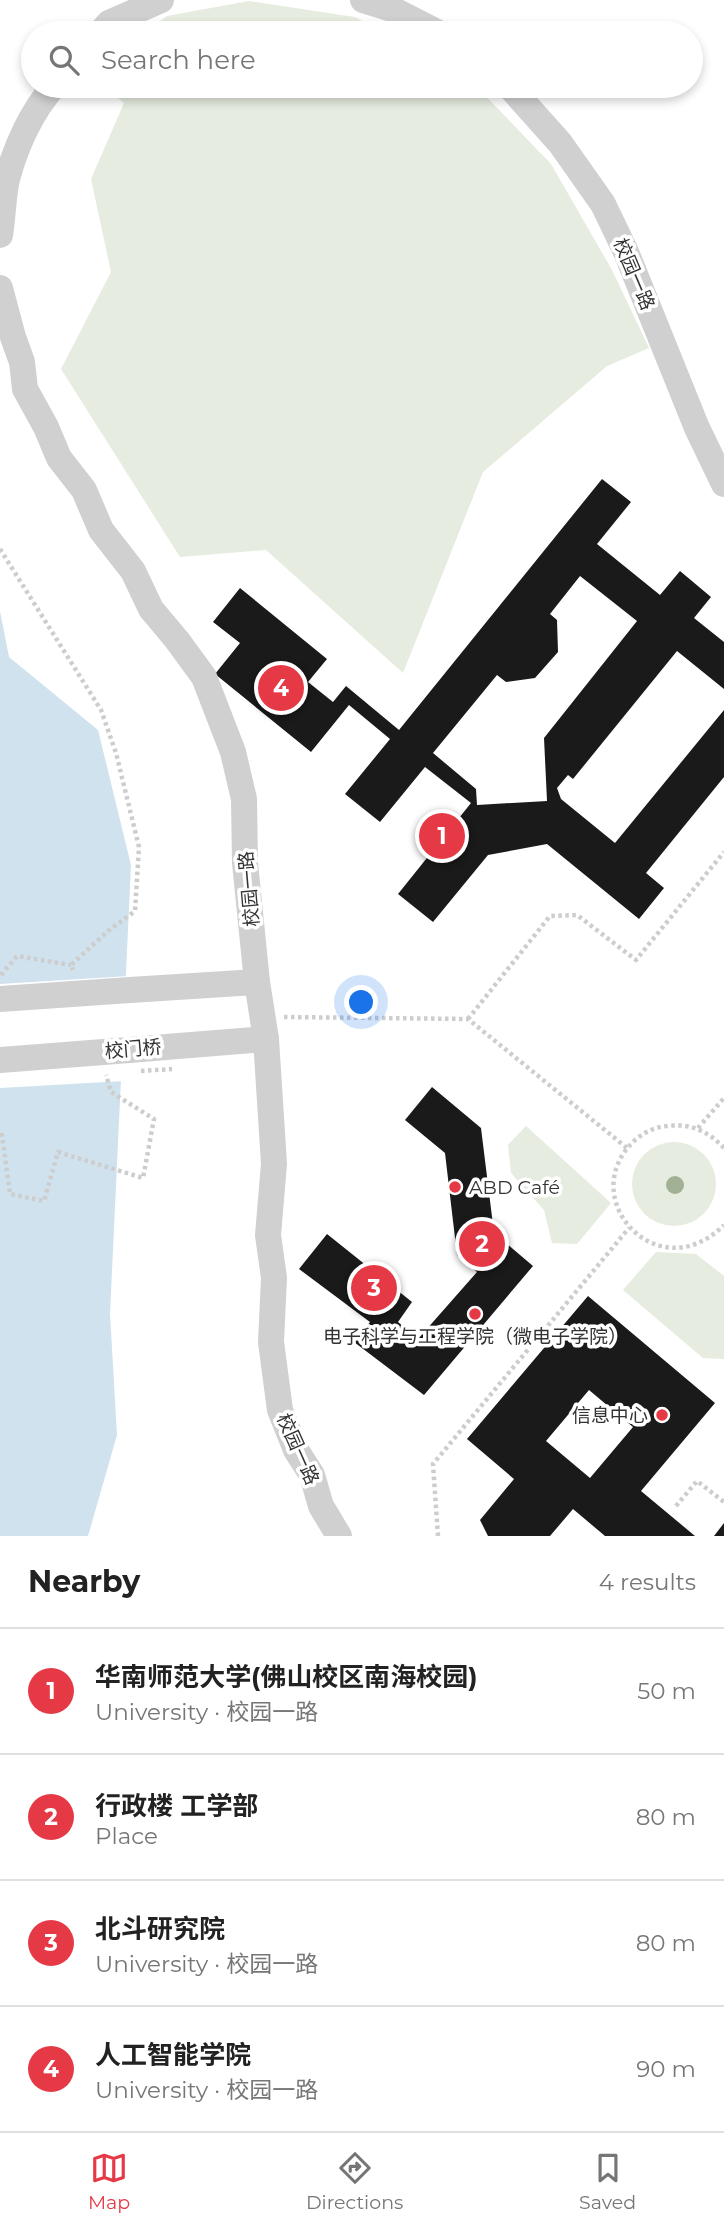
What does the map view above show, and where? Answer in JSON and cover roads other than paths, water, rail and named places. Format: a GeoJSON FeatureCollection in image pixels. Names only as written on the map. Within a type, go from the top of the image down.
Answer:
{"type":"FeatureCollection","features":[{"type":"Feature","properties":{"kind":"street"},"geometry":{"type":"LineString","coordinates":[[114,21],[161,0]]}},
{"type":"Feature","properties":{"kind":"street"},"geometry":{"type":"LineString","coordinates":[[363,0],[392,9],[416,21]]}},
{"type":"Feature","properties":{"kind":"street"},"geometry":{"type":"LineString","coordinates":[[0,235],[7,180],[26,129],[44,98]]}},
{"type":"Feature","properties":{"kind":"street","name":"校园一路"},"geometry":{"type":"LineString","coordinates":[[520,98],[560,143],[603,204],[626,252],[697,428],[724,484]]}},
{"type":"Feature","properties":{"kind":"street","name":"校园一路"},"geometry":{"type":"LineString","coordinates":[[0,288],[22,362],[25,389],[59,458],[84,491],[101,530],[133,571],[151,608],[204,677],[233,752],[244,799],[245,863],[264,1028],[274,1164],[268,1235],[274,1278],[271,1342],[280,1410],[296,1450],[312,1475],[321,1506],[339,1536]]}},
{"type":"Feature","properties":{"kind":"street"},"geometry":{"type":"LineString","coordinates":[[0,999],[257,982]]}},
{"type":"Feature","properties":{"kind":"street","name":"校门桥"},"geometry":{"type":"LineString","coordinates":[[0,1060],[129,1050],[264,1028]]}},
{"type":"Feature","properties":{"kind":"water"},"geometry":{"type":"Polygon","coordinates":[[[0,611],[9,657],[98,730],[131,865],[110,1314],[117,1435],[88,1536],[0,1536],[0,611]]]}},
{"type":"Feature","properties":{"kind":"place","name":"人工智能学院"},"geometry":{"type":"Point","coordinates":[281,688]}},
{"type":"Feature","properties":{"kind":"place","name":"华南师范大学(佛山校区南海校园)"},"geometry":{"type":"Point","coordinates":[442,836]}},
{"type":"Feature","properties":{"kind":"place","name":"ABD Café"},"geometry":{"type":"Point","coordinates":[455,1187]}},
{"type":"Feature","properties":{"kind":"place","name":"行政楼 工学部"},"geometry":{"type":"Point","coordinates":[482,1244]}},
{"type":"Feature","properties":{"kind":"place","name":"北斗研究院"},"geometry":{"type":"Point","coordinates":[374,1288]}},
{"type":"Feature","properties":{"kind":"place","name":"电子科学与工程学院（微电子学院）"},"geometry":{"type":"Point","coordinates":[475,1314]}},
{"type":"Feature","properties":{"kind":"place","name":"信息中心"},"geometry":{"type":"Point","coordinates":[662,1415]}}]}
